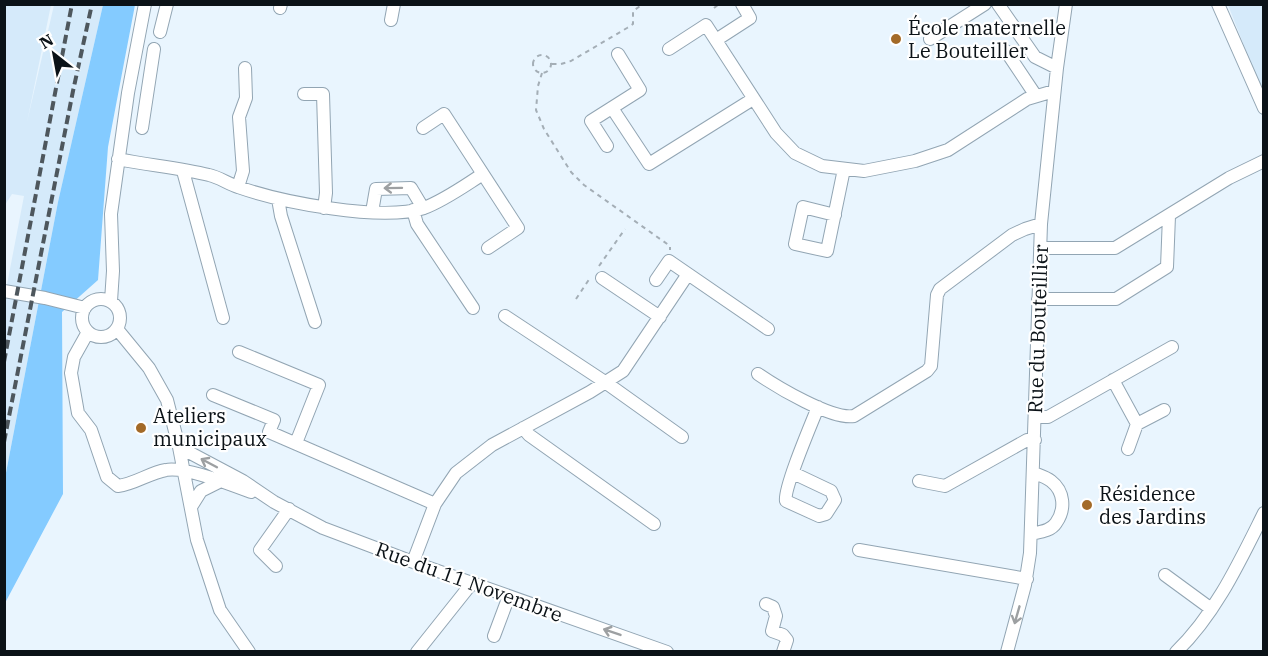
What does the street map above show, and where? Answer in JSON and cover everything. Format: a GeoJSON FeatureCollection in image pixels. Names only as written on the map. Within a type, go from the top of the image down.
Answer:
{"type":"FeatureCollection","features":[{"type":"Feature","properties":{"kind":"street"},"geometry":{"type":"LineString","coordinates":[[111,301],[113,271],[111,214],[118,159],[145,4]]}},
{"type":"Feature","properties":{"kind":"street"},"geometry":{"type":"LineString","coordinates":[[160,32],[166,4]]}},
{"type":"Feature","properties":{"kind":"street"},"geometry":{"type":"LineString","coordinates":[[391,20],[394,4]]}},
{"type":"Feature","properties":{"kind":"street"},"geometry":{"type":"LineString","coordinates":[[716,40],[750,18],[742,4]]}},
{"type":"Feature","properties":{"kind":"street"},"geometry":{"type":"LineString","coordinates":[[930,39],[985,4]]}},
{"type":"Feature","properties":{"kind":"street"},"geometry":{"type":"LineString","coordinates":[[998,4],[1035,57],[1057,68]]}},
{"type":"Feature","properties":{"kind":"street","name":"Rue du Bouteillier"},"geometry":{"type":"LineString","coordinates":[[1007,651],[1026,579],[1031,534],[1041,224],[1054,91],[1066,4]]}},
{"type":"Feature","properties":{"kind":"street"},"geometry":{"type":"LineString","coordinates":[[1218,4],[1263,108]]}},
{"type":"Feature","properties":{"kind":"street"},"geometry":{"type":"LineString","coordinates":[[669,49],[706,25],[776,133],[795,153],[822,166],[844,169],[864,171],[905,163],[948,150],[1027,99],[1054,91]]}},
{"type":"Feature","properties":{"kind":"street"},"geometry":{"type":"LineString","coordinates":[[142,128],[154,49]]}},
{"type":"Feature","properties":{"kind":"street"},"geometry":{"type":"LineString","coordinates":[[1006,51],[1036,96]]}},
{"type":"Feature","properties":{"kind":"street"},"geometry":{"type":"LineString","coordinates":[[607,146],[591,121],[640,90],[618,54]]}},
{"type":"Feature","properties":{"kind":"street"},"geometry":{"type":"LineString","coordinates":[[238,187],[243,171],[239,117],[246,98],[245,68]]}},
{"type":"Feature","properties":{"kind":"street"},"geometry":{"type":"LineString","coordinates":[[129,93],[147,96]]}},
{"type":"Feature","properties":{"kind":"street"},"geometry":{"type":"LineString","coordinates":[[304,94],[323,94],[326,193],[324,208]]}},
{"type":"Feature","properties":{"kind":"street"},"geometry":{"type":"LineString","coordinates":[[612,108],[649,164],[753,99]]}},
{"type":"Feature","properties":{"kind":"street"},"geometry":{"type":"LineString","coordinates":[[423,128],[444,114],[518,228],[488,248]]}},
{"type":"Feature","properties":{"kind":"street"},"geometry":{"type":"LineString","coordinates":[[118,159],[211,176],[279,199],[324,208],[372,212],[401,213],[418,209],[446,197],[483,174]]}},
{"type":"Feature","properties":{"kind":"street"},"geometry":{"type":"LineString","coordinates":[[1040,248],[1115,248],[1229,178],[1263,161]]}},
{"type":"Feature","properties":{"kind":"street"},"geometry":{"type":"LineString","coordinates":[[835,214],[844,169]]}},
{"type":"Feature","properties":{"kind":"street"},"geometry":{"type":"LineString","coordinates":[[183,171],[223,318]]}},
{"type":"Feature","properties":{"kind":"street"},"geometry":{"type":"LineString","coordinates":[[372,212],[376,189],[411,188],[418,209],[417,224],[472,308]]}},
{"type":"Feature","properties":{"kind":"street"},"geometry":{"type":"LineString","coordinates":[[279,199],[281,216],[315,322]]}},
{"type":"Feature","properties":{"kind":"street"},"geometry":{"type":"LineString","coordinates":[[1038,299],[1116,299],[1167,267],[1169,216]]}},
{"type":"Feature","properties":{"kind":"street"},"geometry":{"type":"LineString","coordinates":[[758,374],[779,388],[818,407],[842,416],[854,416],[927,371],[931,366],[937,295],[940,289],[1012,235],[1041,224]]}},
{"type":"Feature","properties":{"kind":"street"},"geometry":{"type":"LineString","coordinates":[[656,280],[669,261],[768,329]]}},
{"type":"Feature","properties":{"kind":"street"},"geometry":{"type":"LineString","coordinates":[[412,562],[435,504],[456,473],[492,445],[623,371],[688,274]]}},
{"type":"Feature","properties":{"kind":"street"},"geometry":{"type":"LineString","coordinates":[[602,278],[660,317]]}},
{"type":"Feature","properties":{"kind":"street"},"geometry":{"type":"LineString","coordinates":[[4,291],[85,308]]}},
{"type":"Feature","properties":{"kind":"street"},"geometry":{"type":"LineString","coordinates":[[94,300],[111,301],[119,311],[120,323],[117,329],[100,337],[88,332],[82,321],[85,308],[94,300]]}},
{"type":"Feature","properties":{"kind":"street"},"geometry":{"type":"LineString","coordinates":[[505,316],[605,382],[682,437]]}},
{"type":"Feature","properties":{"kind":"street"},"geometry":{"type":"LineString","coordinates":[[117,329],[149,368],[160,386],[179,447],[197,540],[220,610],[249,651]]}},
{"type":"Feature","properties":{"kind":"street"},"geometry":{"type":"LineString","coordinates":[[88,332],[74,357],[71,373],[78,413],[91,430],[106,477],[118,486],[130,485],[168,469],[184,471]]}},
{"type":"Feature","properties":{"kind":"street"},"geometry":{"type":"LineString","coordinates":[[1035,417],[1048,417],[1172,347]]}},
{"type":"Feature","properties":{"kind":"street"},"geometry":{"type":"LineString","coordinates":[[239,352],[319,385],[296,443]]}},
{"type":"Feature","properties":{"kind":"street"},"geometry":{"type":"LineString","coordinates":[[1113,380],[1137,424]]}},
{"type":"Feature","properties":{"kind":"street"},"geometry":{"type":"LineString","coordinates":[[213,395],[278,422],[266,431],[435,504]]}},
{"type":"Feature","properties":{"kind":"street"},"geometry":{"type":"LineString","coordinates":[[793,473],[818,407]]}},
{"type":"Feature","properties":{"kind":"street"},"geometry":{"type":"LineString","coordinates":[[1128,449],[1137,424],[1164,410]]}},
{"type":"Feature","properties":{"kind":"street"},"geometry":{"type":"LineString","coordinates":[[523,428],[529,435],[654,524]]}},
{"type":"Feature","properties":{"kind":"street"},"geometry":{"type":"LineString","coordinates":[[919,481],[945,486],[1027,440],[1035,440]]}},
{"type":"Feature","properties":{"kind":"street","name":"Rue du 11 Novembre"},"geometry":{"type":"LineString","coordinates":[[179,447],[243,481],[274,502]]}},
{"type":"Feature","properties":{"kind":"street","name":"Rue du 11 Novembre"},"geometry":{"type":"LineString","coordinates":[[184,471],[274,502],[323,528],[412,562],[667,651]]}},
{"type":"Feature","properties":{"kind":"street"},"geometry":{"type":"LineString","coordinates":[[1031,534],[1044,531],[1056,524],[1063,504],[1059,489],[1049,479],[1034,473]]}},
{"type":"Feature","properties":{"kind":"street"},"geometry":{"type":"LineString","coordinates":[[190,507],[201,491],[219,482]]}},
{"type":"Feature","properties":{"kind":"street"},"geometry":{"type":"LineString","coordinates":[[276,566],[260,550],[289,509]]}},
{"type":"Feature","properties":{"kind":"street"},"geometry":{"type":"LineString","coordinates":[[1176,651],[1186,642],[1226,586],[1260,528],[1263,513]]}},
{"type":"Feature","properties":{"kind":"street"},"geometry":{"type":"LineString","coordinates":[[860,550],[1026,579]]}},
{"type":"Feature","properties":{"kind":"street"},"geometry":{"type":"LineString","coordinates":[[1165,575],[1210,608]]}},
{"type":"Feature","properties":{"kind":"street"},"geometry":{"type":"LineString","coordinates":[[417,651],[472,583]]}},
{"type":"Feature","properties":{"kind":"street"},"geometry":{"type":"LineString","coordinates":[[494,636],[509,596]]}},
{"type":"Feature","properties":{"kind":"street"},"geometry":{"type":"LineString","coordinates":[[766,604],[773,607],[776,616],[771,631],[783,635],[787,640],[783,651]]}},
{"type":"Feature","properties":{"kind":"path"},"geometry":{"type":"LineString","coordinates":[[552,64],[571,61],[627,28],[633,24],[633,11],[643,4]]}},
{"type":"Feature","properties":{"kind":"path"},"geometry":{"type":"LineString","coordinates":[[714,8],[719,4]]}},
{"type":"Feature","properties":{"kind":"path"},"geometry":{"type":"LineString","coordinates":[[542,54],[549,57],[552,64],[549,71],[542,73],[536,70],[533,64],[536,57],[542,54]]}},
{"type":"Feature","properties":{"kind":"path"},"geometry":{"type":"LineString","coordinates":[[542,73],[538,86],[536,110],[544,129],[571,172],[584,185],[670,246],[669,261]]}},
{"type":"Feature","properties":{"kind":"path"},"geometry":{"type":"LineString","coordinates":[[576,300],[625,229]]}},
{"type":"Feature","properties":{"kind":"shaded area"},"geometry":{"type":"Polygon","coordinates":[[[5,5],[51,5],[27,122],[54,5],[103,5],[58,202],[5,478],[5,295],[24,196],[12,194],[5,205],[5,5]]]}},
{"type":"Feature","properties":{"kind":"shaded area"},"geometry":{"type":"Polygon","coordinates":[[[103,5],[135,5],[108,147],[98,280],[62,312],[63,494],[5,603],[5,478],[58,202],[103,5]]]}},
{"type":"Feature","properties":{"kind":"shaded area"},"geometry":{"type":"Polygon","coordinates":[[[1228,5],[1263,5],[1263,91],[1262,91],[1228,5]]]}},
{"type":"Feature","properties":{"kind":"railway"},"geometry":{"type":"LineString","coordinates":[[4,362],[72,4]]}},
{"type":"Feature","properties":{"kind":"railway"},"geometry":{"type":"LineString","coordinates":[[4,442],[92,4]]}},
{"type":"Feature","properties":{"kind":"place","name":"École maternelle Le Bouteiller"},"geometry":{"type":"Point","coordinates":[896,39]}},
{"type":"Feature","properties":{"kind":"place","name":"Ateliers municipaux"},"geometry":{"type":"Point","coordinates":[141,428]}},
{"type":"Feature","properties":{"kind":"place","name":"Résidence des Jardins"},"geometry":{"type":"Point","coordinates":[1087,505]}}]}
